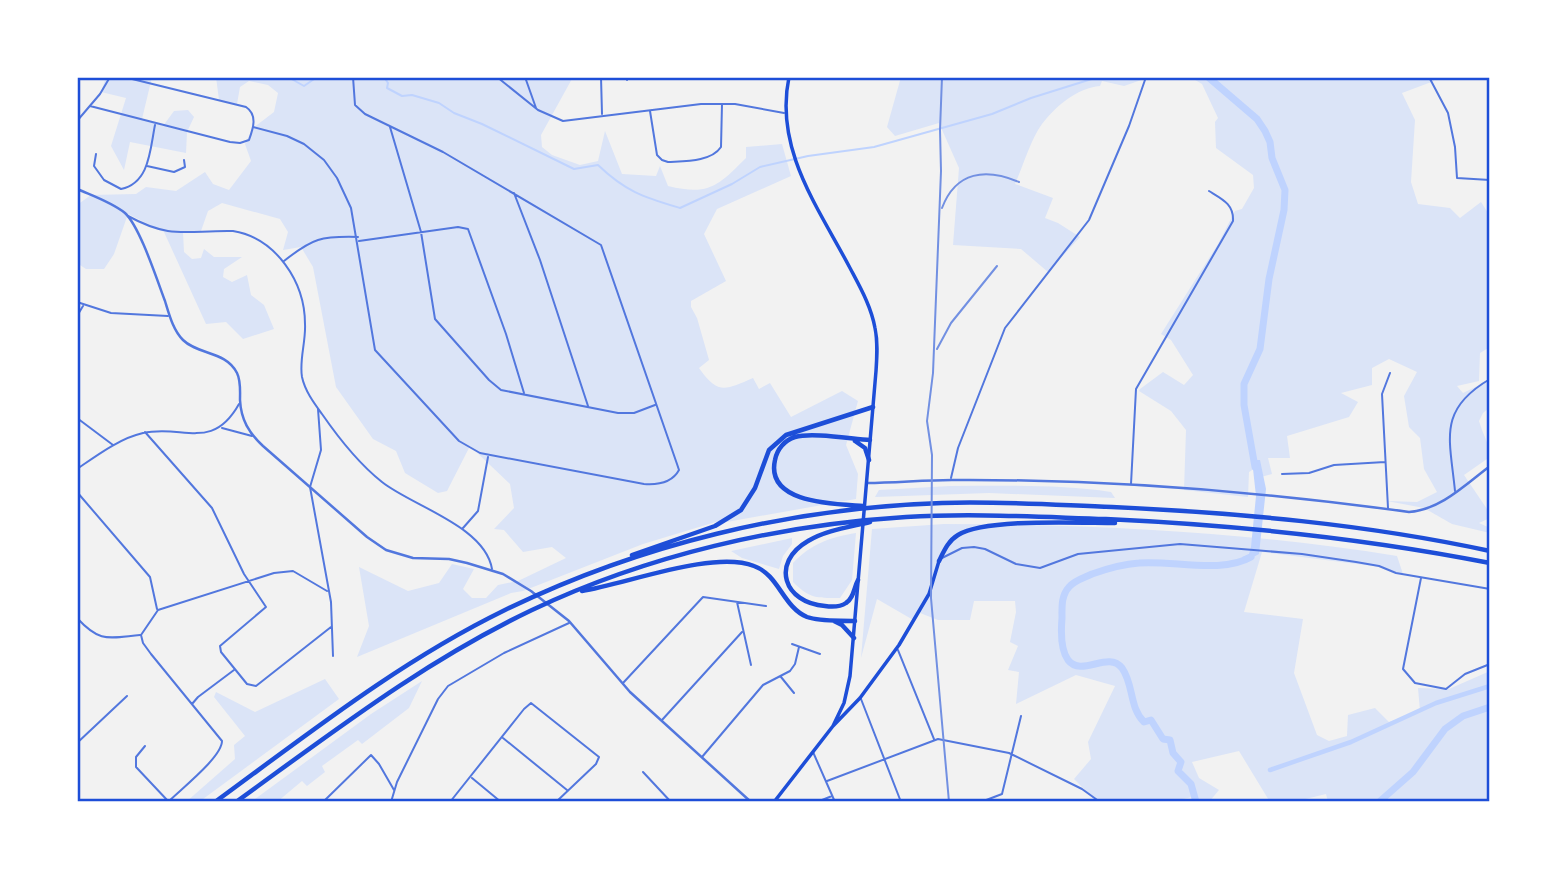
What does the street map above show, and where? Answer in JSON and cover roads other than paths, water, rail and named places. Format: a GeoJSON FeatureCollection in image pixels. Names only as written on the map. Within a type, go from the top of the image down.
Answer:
{"type":"FeatureCollection","features":[{"type":"Feature","properties":{"kind":"highway"},"geometry":{"type":"LineString","coordinates":[[215,802],[395,672],[471,627],[558,586],[657,545],[715,526],[741,510],[755,488],[769,450],[786,435],[873,407]]}},
{"type":"Feature","properties":{"kind":"highway"},"geometry":{"type":"LineString","coordinates":[[843,507],[817,503],[794,495],[779,481],[774,464],[782,446],[795,437],[808,435],[870,440]]}},
{"type":"Feature","properties":{"kind":"highway"},"geometry":{"type":"LineString","coordinates":[[848,439],[863,445],[869,460]]}},
{"type":"Feature","properties":{"kind":"highway"},"geometry":{"type":"LineString","coordinates":[[615,563],[728,530],[843,507],[946,503],[1242,514],[1395,533],[1490,551]]}},
{"type":"Feature","properties":{"kind":"highway"},"geometry":{"type":"LineString","coordinates":[[236,802],[400,684],[463,646],[533,610],[633,570],[711,547],[767,535],[849,522],[949,515],[1159,522],[1263,529],[1388,545],[1490,563]]}},
{"type":"Feature","properties":{"kind":"highway"},"geometry":{"type":"LineString","coordinates":[[858,580],[848,601],[839,606],[829,607],[804,602],[792,592],[786,579],[788,562],[801,545],[810,540],[846,527],[892,518]]}},
{"type":"Feature","properties":{"kind":"highway"},"geometry":{"type":"LineString","coordinates":[[939,561],[946,547],[957,535],[987,526],[1159,522]]}},
{"type":"Feature","properties":{"kind":"highway"},"geometry":{"type":"LineString","coordinates":[[570,593],[700,565],[735,562],[753,565],[767,573],[804,615],[855,621]]}},
{"type":"Feature","properties":{"kind":"highway"},"geometry":{"type":"LineString","coordinates":[[829,620],[842,625],[854,638]]}},
{"type":"Feature","properties":{"kind":"main road"},"geometry":{"type":"LineString","coordinates":[[789,77],[786,113],[795,164],[859,286],[872,316],[877,349],[854,638],[848,688],[832,726]]}},
{"type":"Feature","properties":{"kind":"main road"},"geometry":{"type":"LineString","coordinates":[[775,802],[832,726],[860,698],[897,647],[929,594],[939,561]]}},
{"type":"Feature","properties":{"kind":"street"},"geometry":{"type":"LineString","coordinates":[[77,121],[110,77]]}},
{"type":"Feature","properties":{"kind":"street"},"geometry":{"type":"LineString","coordinates":[[90,106],[240,143],[249,140],[254,117],[246,107],[124,77]]}},
{"type":"Feature","properties":{"kind":"street"},"geometry":{"type":"LineString","coordinates":[[253,127],[287,136],[304,144],[324,160],[337,178],[349,201],[358,237],[375,350],[459,441],[480,453],[644,484],[656,485],[676,476],[679,470],[601,245],[443,152],[365,114],[355,105],[353,77]]}},
{"type":"Feature","properties":{"kind":"street"},"geometry":{"type":"LineString","coordinates":[[497,77],[537,109],[564,121],[722,104],[786,113]]}},
{"type":"Feature","properties":{"kind":"street"},"geometry":{"type":"LineString","coordinates":[[525,77],[537,109]]}},
{"type":"Feature","properties":{"kind":"street"},"geometry":{"type":"LineString","coordinates":[[601,77],[602,116]]}},
{"type":"Feature","properties":{"kind":"street"},"geometry":{"type":"LineString","coordinates":[[951,480],[958,448],[1005,328],[1089,220],[1129,126],[1146,77]]}},
{"type":"Feature","properties":{"kind":"street"},"geometry":{"type":"LineString","coordinates":[[1429,77],[1448,113],[1455,147],[1457,178],[1490,180]]}},
{"type":"Feature","properties":{"kind":"street"},"geometry":{"type":"LineString","coordinates":[[650,110],[657,155],[668,162],[709,157],[718,153],[721,147],[722,104]]}},
{"type":"Feature","properties":{"kind":"street"},"geometry":{"type":"LineString","coordinates":[[96,154],[94,166],[111,185],[121,189],[135,185],[146,166],[156,124]]}},
{"type":"Feature","properties":{"kind":"street"},"geometry":{"type":"LineString","coordinates":[[390,126],[421,232],[435,319],[495,386],[628,414],[656,404]]}},
{"type":"Feature","properties":{"kind":"street"},"geometry":{"type":"LineString","coordinates":[[146,166],[174,172],[185,167],[184,160]]}},
{"type":"Feature","properties":{"kind":"street"},"geometry":{"type":"LineString","coordinates":[[77,189],[112,204],[150,228],[166,232],[244,233],[264,241],[283,261],[300,293],[305,328],[302,378],[318,408],[345,446],[365,468],[394,491],[445,517],[462,529],[482,550],[492,570]]}},
{"type":"Feature","properties":{"kind":"street"},"geometry":{"type":"LineString","coordinates":[[1130,485],[1136,389],[1233,221],[1230,205],[1209,191]]}},
{"type":"Feature","properties":{"kind":"street"},"geometry":{"type":"LineString","coordinates":[[514,193],[540,260],[588,407]]}},
{"type":"Feature","properties":{"kind":"street"},"geometry":{"type":"LineString","coordinates":[[127,215],[146,251],[169,316],[183,340],[231,365],[239,381],[240,402],[245,423],[252,436],[367,537],[386,550],[413,558],[449,559],[492,570],[517,581],[570,622],[623,684],[751,802]]}},
{"type":"Feature","properties":{"kind":"street"},"geometry":{"type":"LineString","coordinates":[[358,241],[466,228],[471,233],[524,394]]}},
{"type":"Feature","properties":{"kind":"street"},"geometry":{"type":"LineString","coordinates":[[283,261],[306,245],[324,237],[358,237]]}},
{"type":"Feature","properties":{"kind":"street"},"geometry":{"type":"LineString","coordinates":[[77,302],[111,313],[169,316]]}},
{"type":"Feature","properties":{"kind":"street"},"geometry":{"type":"LineString","coordinates":[[77,317],[83,305]]}},
{"type":"Feature","properties":{"kind":"street"},"geometry":{"type":"LineString","coordinates":[[1388,509],[1382,394],[1390,373]]}},
{"type":"Feature","properties":{"kind":"street"},"geometry":{"type":"LineString","coordinates":[[1455,492],[1450,438],[1453,416],[1465,396],[1490,379]]}},
{"type":"Feature","properties":{"kind":"street"},"geometry":{"type":"LineString","coordinates":[[221,427],[240,402]]}},
{"type":"Feature","properties":{"kind":"street"},"geometry":{"type":"LineString","coordinates":[[318,408],[321,450],[310,487],[331,602],[333,656]]}},
{"type":"Feature","properties":{"kind":"street"},"geometry":{"type":"LineString","coordinates":[[77,418],[114,446]]}},
{"type":"Feature","properties":{"kind":"street"},"geometry":{"type":"LineString","coordinates":[[77,470],[114,446],[145,432],[193,434],[221,427],[252,436]]}},
{"type":"Feature","properties":{"kind":"street"},"geometry":{"type":"LineString","coordinates":[[145,432],[212,508],[248,580],[266,607],[220,646],[221,652],[247,684],[257,686],[331,627]]}},
{"type":"Feature","properties":{"kind":"street"},"geometry":{"type":"LineString","coordinates":[[462,529],[478,511],[488,454]]}},
{"type":"Feature","properties":{"kind":"street"},"geometry":{"type":"LineString","coordinates":[[1282,474],[1309,473],[1334,465],[1385,462]]}},
{"type":"Feature","properties":{"kind":"street"},"geometry":{"type":"LineString","coordinates":[[867,483],[951,480],[1130,485],[1253,492],[1409,512],[1427,510],[1490,467]]}},
{"type":"Feature","properties":{"kind":"street"},"geometry":{"type":"LineString","coordinates":[[77,492],[150,578],[158,610]]}},
{"type":"Feature","properties":{"kind":"street"},"geometry":{"type":"LineString","coordinates":[[939,561],[962,548],[974,547],[985,549],[1016,564],[1040,568],[1078,554],[1180,544],[1261,550],[1356,562],[1490,589]]}},
{"type":"Feature","properties":{"kind":"street"},"geometry":{"type":"LineString","coordinates":[[145,746],[136,757],[136,767],[168,802],[222,746],[222,741],[143,643],[141,635],[158,610],[274,573],[293,571],[328,591]]}},
{"type":"Feature","properties":{"kind":"street"},"geometry":{"type":"LineString","coordinates":[[1422,577],[1402,669],[1415,683],[1446,689],[1465,674],[1490,664]]}},
{"type":"Feature","properties":{"kind":"street"},"geometry":{"type":"LineString","coordinates":[[623,684],[701,598],[709,596],[766,606]]}},
{"type":"Feature","properties":{"kind":"street"},"geometry":{"type":"LineString","coordinates":[[737,601],[751,665]]}},
{"type":"Feature","properties":{"kind":"street"},"geometry":{"type":"LineString","coordinates":[[77,618],[96,636],[107,638],[141,635]]}},
{"type":"Feature","properties":{"kind":"street"},"geometry":{"type":"LineString","coordinates":[[391,802],[438,699],[448,686],[497,657],[570,622]]}},
{"type":"Feature","properties":{"kind":"street"},"geometry":{"type":"LineString","coordinates":[[662,721],[743,632]]}},
{"type":"Feature","properties":{"kind":"street"},"geometry":{"type":"LineString","coordinates":[[792,644],[820,654]]}},
{"type":"Feature","properties":{"kind":"street"},"geometry":{"type":"LineString","coordinates":[[702,757],[763,685],[790,671],[795,664],[799,647]]}},
{"type":"Feature","properties":{"kind":"street"},"geometry":{"type":"LineString","coordinates":[[897,647],[934,740]]}},
{"type":"Feature","properties":{"kind":"street"},"geometry":{"type":"LineString","coordinates":[[192,704],[234,669]]}},
{"type":"Feature","properties":{"kind":"street"},"geometry":{"type":"LineString","coordinates":[[781,676],[794,694]]}},
{"type":"Feature","properties":{"kind":"street"},"geometry":{"type":"LineString","coordinates":[[77,743],[127,696]]}},
{"type":"Feature","properties":{"kind":"street"},"geometry":{"type":"LineString","coordinates":[[860,698],[901,802]]}},
{"type":"Feature","properties":{"kind":"street"},"geometry":{"type":"LineString","coordinates":[[450,802],[531,703],[600,758],[556,802]]}},
{"type":"Feature","properties":{"kind":"street"},"geometry":{"type":"LineString","coordinates":[[981,802],[1002,794],[1021,716]]}},
{"type":"Feature","properties":{"kind":"street"},"geometry":{"type":"LineString","coordinates":[[502,737],[568,790]]}},
{"type":"Feature","properties":{"kind":"street"},"geometry":{"type":"LineString","coordinates":[[827,781],[934,740],[983,747],[1013,755],[1082,789],[1100,802]]}},
{"type":"Feature","properties":{"kind":"street"},"geometry":{"type":"LineString","coordinates":[[813,751],[835,802]]}},
{"type":"Feature","properties":{"kind":"street"},"geometry":{"type":"LineString","coordinates":[[323,802],[371,755],[394,791]]}},
{"type":"Feature","properties":{"kind":"street"},"geometry":{"type":"LineString","coordinates":[[643,772],[671,802]]}},
{"type":"Feature","properties":{"kind":"street"},"geometry":{"type":"LineString","coordinates":[[471,777],[501,802]]}},
{"type":"Feature","properties":{"kind":"street"},"geometry":{"type":"LineString","coordinates":[[817,802],[832,796]]}},
{"type":"Feature","properties":{"kind":"water"},"geometry":{"type":"Polygon","coordinates":[[[1252,460],[1260,460],[1266,489],[1259,554],[1244,562],[1242,557],[1249,554],[1251,547],[1256,496],[1252,460]]]}},
{"type":"Feature","properties":{"kind":"waterway"},"geometry":{"type":"LineString","coordinates":[[288,77],[304,86],[317,77]]}},
{"type":"Feature","properties":{"kind":"waterway"},"geometry":{"type":"LineString","coordinates":[[384,77],[388,83],[387,88],[402,96],[412,95],[439,103],[454,113],[574,169],[598,165],[618,182],[636,192],[680,208],[732,184],[760,167],[808,156],[874,147],[992,114],[1031,98],[1098,77]]}},
{"type":"Feature","properties":{"kind":"waterway"},"geometry":{"type":"LineString","coordinates":[[1208,77],[1257,119],[1270,142],[1272,158],[1285,190],[1284,210],[1269,279],[1260,349],[1244,384],[1244,405],[1255,467]]}},
{"type":"Feature","properties":{"kind":"waterway"},"geometry":{"type":"LineString","coordinates":[[1196,802],[1191,784],[1178,771],[1181,762],[1173,753],[1170,740],[1163,739],[1151,720],[1144,722],[1139,716],[1122,668],[1110,662],[1080,666],[1068,660],[1062,639],[1063,598],[1066,590],[1077,581],[1121,566],[1152,563],[1212,566],[1226,565],[1251,557]]}},
{"type":"Feature","properties":{"kind":"waterway"},"geometry":{"type":"LineString","coordinates":[[1270,770],[1351,742],[1436,703],[1490,686]]}},
{"type":"Feature","properties":{"kind":"waterway"},"geometry":{"type":"LineString","coordinates":[[1379,802],[1413,772],[1445,729],[1463,716],[1490,707]]}},
{"type":"Feature","properties":{"kind":"railway"},"geometry":{"type":"LineString","coordinates":[[942,77],[933,373],[927,421],[932,455],[931,598],[949,802]]}},
{"type":"Feature","properties":{"kind":"railway"},"geometry":{"type":"LineString","coordinates":[[942,208],[955,186],[973,176],[995,175],[1019,182]]}},
{"type":"Feature","properties":{"kind":"railway"},"geometry":{"type":"LineString","coordinates":[[937,349],[951,323],[997,266]]}}]}
